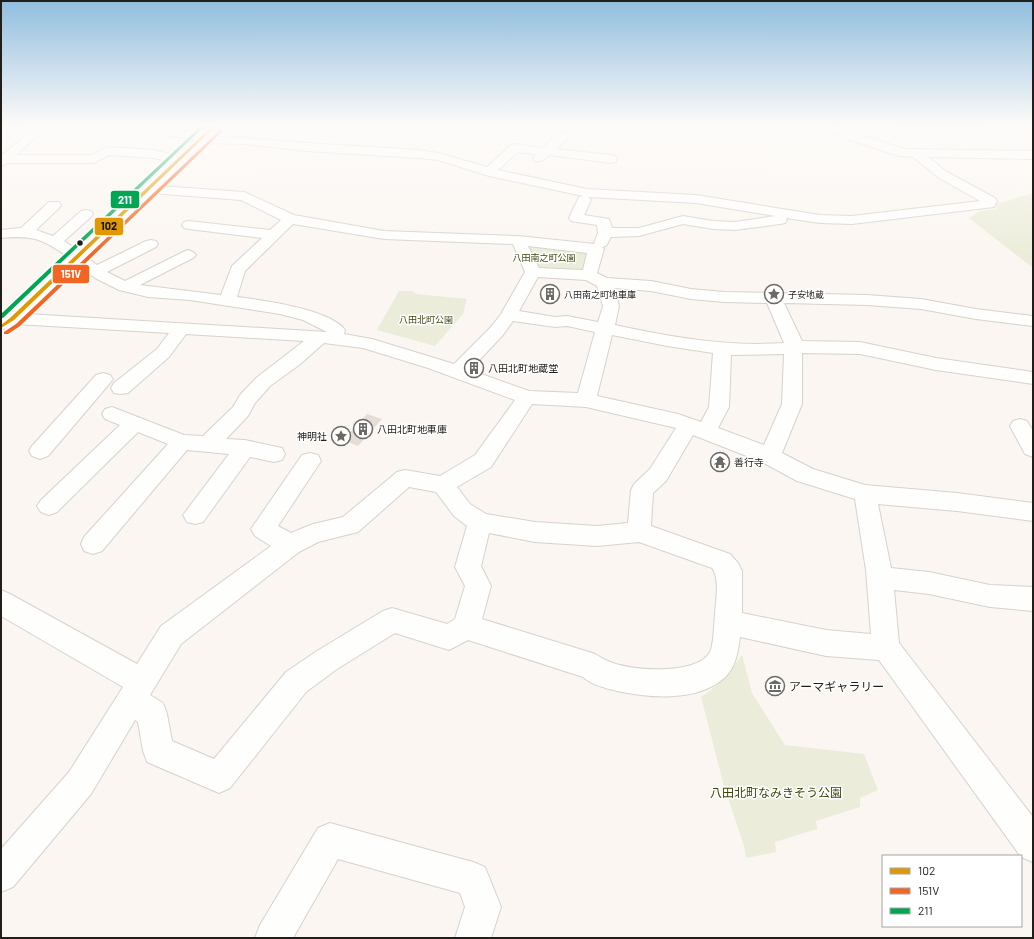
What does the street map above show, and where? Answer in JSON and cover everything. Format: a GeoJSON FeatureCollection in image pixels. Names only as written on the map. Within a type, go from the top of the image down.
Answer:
{"type":"FeatureCollection","features":[{"type":"Feature","properties":{"kind":"street"},"geometry":{"type":"LineString","coordinates":[[5,321],[76,258],[171,168]]}},
{"type":"Feature","properties":{"kind":"street"},"geometry":{"type":"LineString","coordinates":[[475,168],[587,193],[696,199],[727,206],[805,217],[852,220],[989,204],[990,201],[943,175],[934,168]]}},
{"type":"Feature","properties":{"kind":"street"},"geometry":{"type":"LineString","coordinates":[[489,172],[494,168]]}},
{"type":"Feature","properties":{"kind":"street"},"geometry":{"type":"LineString","coordinates":[[518,178],[529,168]]}},
{"type":"Feature","properties":{"kind":"street"},"geometry":{"type":"LineString","coordinates":[[549,185],[559,175]]}},
{"type":"Feature","properties":{"kind":"street"},"geometry":{"type":"LineString","coordinates":[[149,189],[244,196],[290,219],[384,235],[518,240],[596,249]]}},
{"type":"Feature","properties":{"kind":"street"},"geometry":{"type":"LineString","coordinates":[[584,200],[576,218],[604,222],[605,233],[602,243],[596,249],[597,279],[611,306],[586,400]]}},
{"type":"Feature","properties":{"kind":"street"},"geometry":{"type":"LineString","coordinates":[[25,232],[54,205]]}},
{"type":"Feature","properties":{"kind":"street"},"geometry":{"type":"LineString","coordinates":[[55,242],[86,214]]}},
{"type":"Feature","properties":{"kind":"street"},"geometry":{"type":"LineString","coordinates":[[605,233],[639,232],[683,220],[714,225],[735,226],[805,217]]}},
{"type":"Feature","properties":{"kind":"street"},"geometry":{"type":"LineString","coordinates":[[227,301],[238,269],[290,219]]}},
{"type":"Feature","properties":{"kind":"street"},"geometry":{"type":"LineString","coordinates":[[189,226],[273,235]]}},
{"type":"Feature","properties":{"kind":"street"},"geometry":{"type":"LineString","coordinates":[[1,234],[25,232],[39,235],[55,242],[96,271],[125,287],[148,292],[186,295],[289,310],[321,321],[336,330],[327,338],[263,382],[241,411],[208,445]]}},
{"type":"Feature","properties":{"kind":"street"},"geometry":{"type":"LineString","coordinates":[[518,240],[533,272]]}},
{"type":"Feature","properties":{"kind":"street"},"geometry":{"type":"LineString","coordinates":[[96,271],[152,244]]}},
{"type":"Feature","properties":{"kind":"street"},"geometry":{"type":"LineString","coordinates":[[125,287],[188,255]]}},
{"type":"Feature","properties":{"kind":"street"},"geometry":{"type":"LineString","coordinates":[[533,272],[651,286],[691,294],[724,297],[867,300],[922,304],[976,314],[1033,321]]}},
{"type":"Feature","properties":{"kind":"street"},"geometry":{"type":"LineString","coordinates":[[457,372],[497,331],[509,315],[533,272]]}},
{"type":"Feature","properties":{"kind":"street"},"geometry":{"type":"LineString","coordinates":[[770,456],[792,404],[793,341],[773,298]]}},
{"type":"Feature","properties":{"kind":"street"},"geometry":{"type":"LineString","coordinates":[[509,315],[555,322],[568,321],[722,349],[793,349],[800,347],[860,348],[936,364],[1033,378]]}},
{"type":"Feature","properties":{"kind":"street"},"geometry":{"type":"LineString","coordinates":[[5,321],[182,328],[327,338],[366,343],[457,372],[527,397],[586,400],[697,428],[770,456],[805,475],[865,494],[957,502],[1033,512]]}},
{"type":"Feature","properties":{"kind":"street"},"geometry":{"type":"LineString","coordinates":[[40,451],[96,378],[125,385],[163,353],[182,328]]}},
{"type":"Feature","properties":{"kind":"street"},"geometry":{"type":"LineString","coordinates":[[639,532],[642,490],[658,475],[697,428],[719,407],[722,349]]}},
{"type":"Feature","properties":{"kind":"street"},"geometry":{"type":"LineString","coordinates":[[1,875],[80,783],[171,635],[290,546],[313,534],[350,525],[405,478],[443,485],[483,461],[527,397]]}},
{"type":"Feature","properties":{"kind":"street"},"geometry":{"type":"LineString","coordinates":[[112,414],[182,442],[244,448],[274,454]]}},
{"type":"Feature","properties":{"kind":"street"},"geometry":{"type":"LineString","coordinates":[[49,506],[135,423]]}},
{"type":"Feature","properties":{"kind":"street"},"geometry":{"type":"LineString","coordinates":[[1020,426],[1033,449]]}},
{"type":"Feature","properties":{"kind":"street"},"geometry":{"type":"LineString","coordinates":[[93,544],[182,442]]}},
{"type":"Feature","properties":{"kind":"street"},"geometry":{"type":"LineString","coordinates":[[195,515],[244,448]]}},
{"type":"Feature","properties":{"kind":"street"},"geometry":{"type":"LineString","coordinates":[[290,546],[263,529],[310,461]]}},
{"type":"Feature","properties":{"kind":"street"},"geometry":{"type":"LineString","coordinates":[[443,485],[462,510],[480,522],[543,533],[597,536],[639,532],[721,561],[729,571],[728,622],[723,659],[712,670],[698,678],[667,684],[633,682],[597,672],[592,666],[466,627]]}},
{"type":"Feature","properties":{"kind":"street"},"geometry":{"type":"LineString","coordinates":[[865,494],[879,577],[886,648],[1033,845]]}},
{"type":"Feature","properties":{"kind":"street"},"geometry":{"type":"LineString","coordinates":[[1,602],[136,691],[152,714],[158,751],[219,777],[296,682],[327,660],[392,620],[449,637],[466,627],[478,586],[468,567],[480,522]]}},
{"type":"Feature","properties":{"kind":"street"},"geometry":{"type":"LineString","coordinates":[[879,577],[929,583],[990,596],[1033,600]]}},
{"type":"Feature","properties":{"kind":"street"},"geometry":{"type":"LineString","coordinates":[[728,622],[826,643],[886,648]]}},
{"type":"Feature","properties":{"kind":"street"},"geometry":{"type":"LineString","coordinates":[[273,938],[330,840],[473,879],[483,907],[473,938]]}},
{"type":"Feature","properties":{"kind":"green space"},"geometry":{"type":"Polygon","coordinates":[[[1030,194],[1033,195],[1033,268],[969,218],[980,211],[997,209],[996,204],[1030,194]]]}},
{"type":"Feature","properties":{"kind":"green space","name":"八田南之町公園"},"geometry":{"type":"Polygon","coordinates":[[[530,243],[590,253],[587,271],[540,270],[525,246],[530,243]]]}},
{"type":"Feature","properties":{"kind":"green space","name":"八田北町公園"},"geometry":{"type":"Polygon","coordinates":[[[399,291],[412,291],[416,294],[467,299],[463,314],[435,346],[377,330],[399,291]]]}},
{"type":"Feature","properties":{"kind":"green space","name":"八田北町なみきそう公園"},"geometry":{"type":"Polygon","coordinates":[[[742,655],[752,693],[785,745],[864,754],[878,790],[860,798],[860,807],[816,821],[817,829],[775,842],[776,852],[746,858],[744,846],[724,786],[701,697],[719,683],[742,655]]]}},
{"type":"Feature","properties":{"kind":"building","name":"八田北町地車庫"},"geometry":{"type":"Polygon","coordinates":[[[367,414],[382,419],[358,446],[343,440],[367,414]]]}},
{"type":"Feature","properties":{"kind":"transit line","name":"211"},"geometry":{"type":"LineString","coordinates":[[1,317],[159,168]]}},
{"type":"Feature","properties":{"kind":"transit line","name":"102"},"geometry":{"type":"LineString","coordinates":[[1,327],[12,319],[170,168]]}},
{"type":"Feature","properties":{"kind":"transit line","name":"151V"},"geometry":{"type":"LineString","coordinates":[[6,333],[18,325],[182,168]]}},
{"type":"Feature","properties":{"kind":"place","name":"八田南之町地車庫"},"geometry":{"type":"Point","coordinates":[550,294]}},
{"type":"Feature","properties":{"kind":"place","name":"子安地蔵"},"geometry":{"type":"Point","coordinates":[774,294]}},
{"type":"Feature","properties":{"kind":"place","name":"八田北町地蔵堂"},"geometry":{"type":"Point","coordinates":[474,368]}},
{"type":"Feature","properties":{"kind":"place","name":"八田北町地車庫"},"geometry":{"type":"Point","coordinates":[363,429]}},
{"type":"Feature","properties":{"kind":"place","name":"神明社"},"geometry":{"type":"Point","coordinates":[341,436]}},
{"type":"Feature","properties":{"kind":"place","name":"善行寺"},"geometry":{"type":"Point","coordinates":[720,462]}},
{"type":"Feature","properties":{"kind":"place","name":"アーマギャラリー"},"geometry":{"type":"Point","coordinates":[775,686]}}]}
